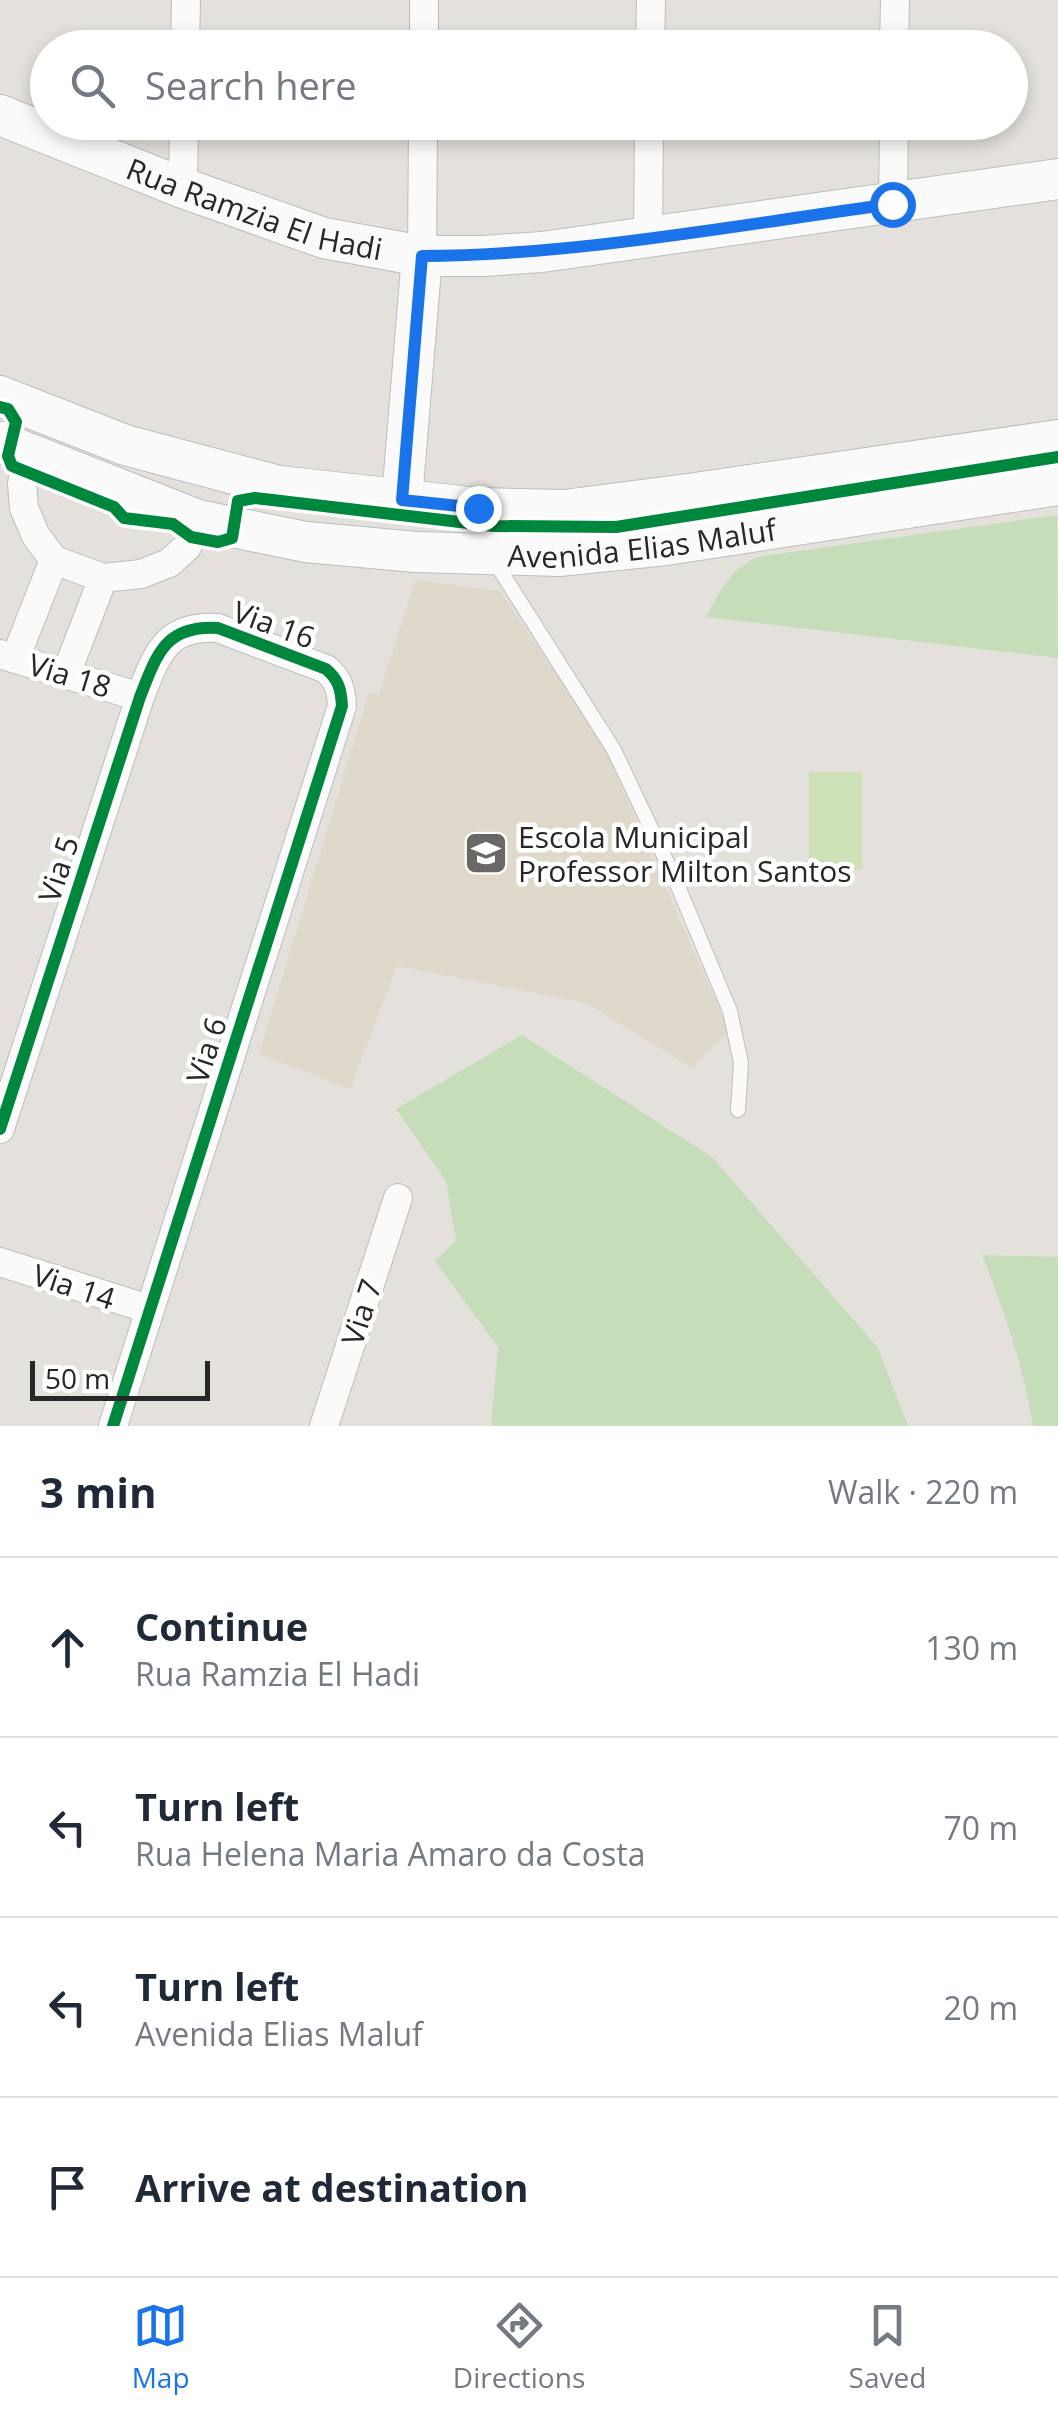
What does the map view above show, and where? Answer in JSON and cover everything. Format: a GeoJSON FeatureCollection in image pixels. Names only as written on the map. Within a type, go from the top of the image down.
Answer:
{"type":"FeatureCollection","features":[{"type":"Feature","properties":{"kind":"street"},"geometry":{"type":"LineString","coordinates":[[185,30],[186,0]]}},
{"type":"Feature","properties":{"kind":"street"},"geometry":{"type":"LineString","coordinates":[[424,0],[424,30]]}},
{"type":"Feature","properties":{"kind":"street"},"geometry":{"type":"LineString","coordinates":[[650,30],[651,0]]}},
{"type":"Feature","properties":{"kind":"street"},"geometry":{"type":"LineString","coordinates":[[894,30],[895,0]]}},
{"type":"Feature","properties":{"kind":"street","name":"Rua Ramzia El Hadi"},"geometry":{"type":"LineString","coordinates":[[0,115],[30,127]]}},
{"type":"Feature","properties":{"kind":"street","name":"Rua Ramzia El Hadi"},"geometry":{"type":"LineString","coordinates":[[63,140],[324,238],[422,256],[542,252],[1058,180]]}},
{"type":"Feature","properties":{"kind":"street"},"geometry":{"type":"LineString","coordinates":[[183,188],[184,140]]}},
{"type":"Feature","properties":{"kind":"street"},"geometry":{"type":"LineString","coordinates":[[402,500],[422,256],[423,140]]}},
{"type":"Feature","properties":{"kind":"street"},"geometry":{"type":"LineString","coordinates":[[648,237],[649,140]]}},
{"type":"Feature","properties":{"kind":"street"},"geometry":{"type":"LineString","coordinates":[[892,204],[894,140]]}},
{"type":"Feature","properties":{"kind":"street","name":"Avenida Elias Maluf"},"geometry":{"type":"LineString","coordinates":[[0,396],[125,445],[279,486],[478,508],[564,510],[1058,440]]}},
{"type":"Feature","properties":{"kind":"street"},"geometry":{"type":"LineString","coordinates":[[125,445],[59,433],[13,447],[24,508],[36,536],[54,560],[104,578],[141,574],[169,564],[186,548],[198,520],[211,467]]}},
{"type":"Feature","properties":{"kind":"street","name":"Avenida Elias Maluf"},"geometry":{"type":"LineString","coordinates":[[13,447],[198,520],[306,542],[416,552],[559,556],[666,545],[1058,486]]}},
{"type":"Feature","properties":{"kind":"street"},"geometry":{"type":"LineString","coordinates":[[8,656],[54,560]]}},
{"type":"Feature","properties":{"kind":"street"},"geometry":{"type":"LineString","coordinates":[[66,674],[104,578]]}},
{"type":"Feature","properties":{"kind":"street","name":"Via 16"},"geometry":{"type":"LineString","coordinates":[[180,634],[201,627],[218,628],[326,669],[341,690]]}},
{"type":"Feature","properties":{"kind":"street","name":"Via 5"},"geometry":{"type":"LineString","coordinates":[[0,1128],[140,697],[157,654],[167,641],[180,634]]}},
{"type":"Feature","properties":{"kind":"street","name":"Via 18"},"geometry":{"type":"LineString","coordinates":[[8,656],[140,697]]}},
{"type":"Feature","properties":{"kind":"street","name":"Via 6"},"geometry":{"type":"LineString","coordinates":[[113,1426],[342,706],[341,690]]}},
{"type":"Feature","properties":{"kind":"street","name":"Via 7"},"geometry":{"type":"LineString","coordinates":[[324,1426],[398,1198]]}},
{"type":"Feature","properties":{"kind":"street","name":"Via 14"},"geometry":{"type":"LineString","coordinates":[[0,1262],[149,1309]]}},
{"type":"Feature","properties":{"kind":"lane"},"geometry":{"type":"LineString","coordinates":[[490,554],[614,750],[675,879],[730,1012],[741,1063],[738,1110]]}},
{"type":"Feature","properties":{"kind":"shaded area","name":"Escola Municipal Professor Milton Santos"},"geometry":{"type":"Polygon","coordinates":[[[415,580],[500,591],[601,740],[729,1031],[692,1068],[586,1003],[397,966],[350,1089],[259,1054],[369,693],[379,695],[415,580]]]}},
{"type":"Feature","properties":{"kind":"green space"},"geometry":{"type":"Polygon","coordinates":[[[1057,515],[1058,658],[706,617],[732,575],[757,557],[1057,515]]]}},
{"type":"Feature","properties":{"kind":"green space"},"geometry":{"type":"Polygon","coordinates":[[[809,772],[862,772],[862,870],[809,869],[809,772]]]}},
{"type":"Feature","properties":{"kind":"green space"},"geometry":{"type":"Polygon","coordinates":[[[522,1035],[712,1157],[878,1348],[908,1426],[491,1426],[498,1347],[435,1261],[456,1241],[446,1181],[396,1109],[522,1035]]]}},
{"type":"Feature","properties":{"kind":"green space"},"geometry":{"type":"Polygon","coordinates":[[[982,1255],[1058,1257],[1058,1426],[1033,1426],[1012,1339],[982,1255]]]}},
{"type":"Feature","properties":{"kind":"cycle path"},"geometry":{"type":"LineString","coordinates":[[0,407],[8,409],[16,422],[8,456],[12,466],[114,507],[124,518],[173,524],[191,537],[218,542],[232,538],[238,501],[255,498],[494,526],[616,527],[1058,457]]}},
{"type":"Feature","properties":{"kind":"cycle path"},"geometry":{"type":"LineString","coordinates":[[0,1129],[140,697],[158,655],[186,631],[218,628],[326,669],[338,686],[342,706],[113,1426]]}},
{"type":"Feature","properties":{"kind":"place","name":"Escola Municipal Professor Milton Santos"},"geometry":{"type":"Point","coordinates":[486,853]}},
{"type":"Feature","properties":{"kind":"route"},"geometry":{"type":"LineString","coordinates":[[478,508],[402,500],[422,256],[542,252],[892,204]]}}]}
